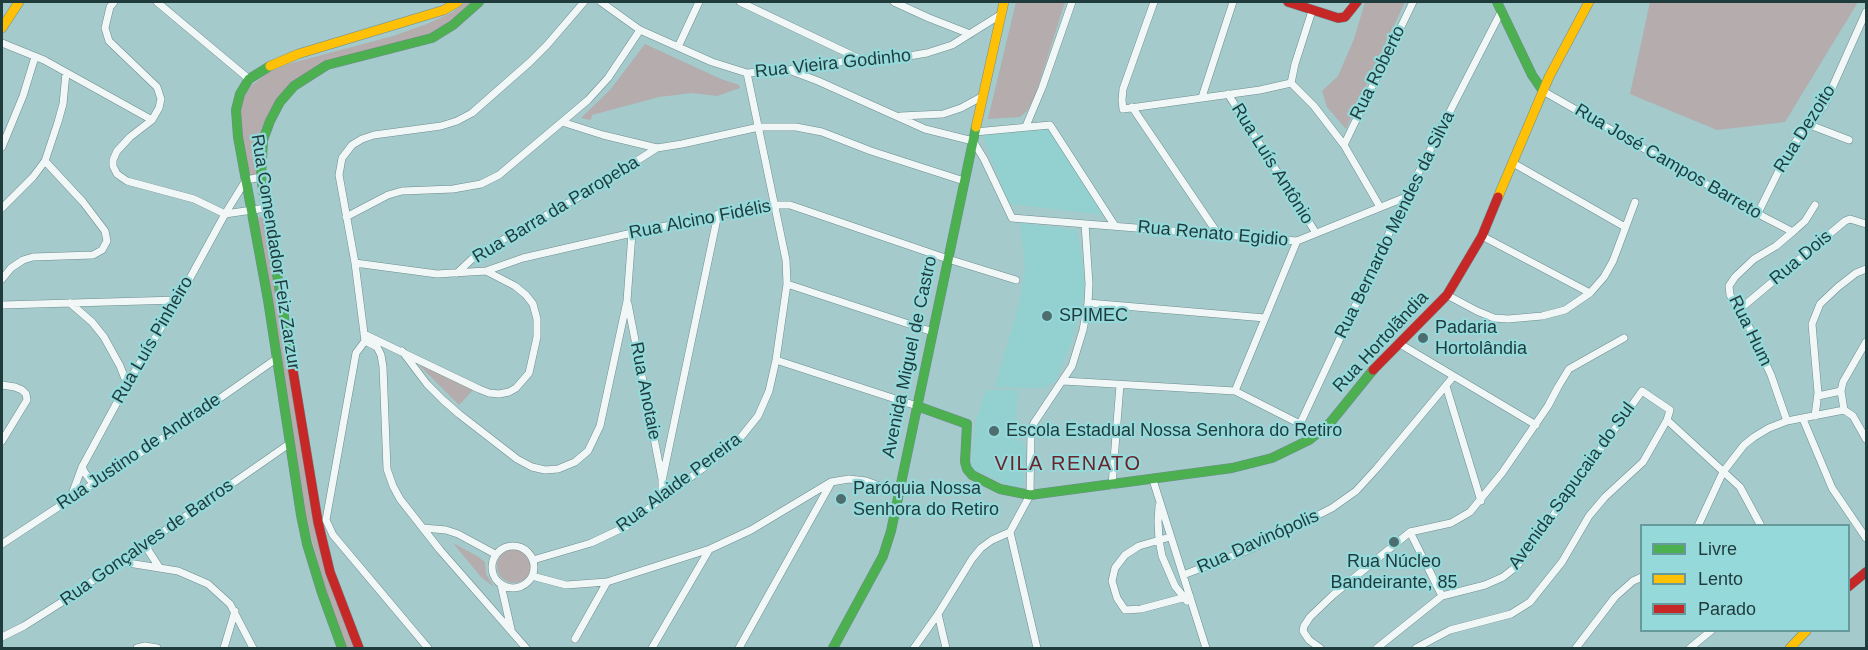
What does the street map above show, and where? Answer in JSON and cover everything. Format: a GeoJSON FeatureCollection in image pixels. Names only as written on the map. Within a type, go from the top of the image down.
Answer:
{"type":"FeatureCollection","features":[{"type":"Feature","properties":{"kind":"street"},"geometry":{"type":"LineString","coordinates":[[2,28],[19,2]]}},
{"type":"Feature","properties":{"kind":"street"},"geometry":{"type":"LineString","coordinates":[[114,2],[106,17],[105,28],[109,41],[157,87],[161,99],[152,120],[117,151],[113,160],[117,174],[142,187],[185,197],[225,214],[266,208]]}},
{"type":"Feature","properties":{"kind":"street"},"geometry":{"type":"LineString","coordinates":[[157,2],[249,79],[262,70],[298,54],[444,10],[458,2]]}},
{"type":"Feature","properties":{"kind":"street","name":"Rua Comendador Feiz Zarzur"},"geometry":{"type":"LineString","coordinates":[[359,648],[330,572],[261,177],[263,140],[280,102],[294,86],[327,65],[432,38],[453,25],[477,2]]}},
{"type":"Feature","properties":{"kind":"street"},"geometry":{"type":"LineString","coordinates":[[428,648],[322,521],[356,353],[365,337],[355,263],[339,175],[342,158],[352,145],[362,139],[374,135],[441,126],[472,113],[530,62],[584,2]]}},
{"type":"Feature","properties":{"kind":"street","name":"Rua Vieira Godinho"},"geometry":{"type":"LineString","coordinates":[[601,2],[640,30],[712,62],[747,73],[927,53],[952,45],[1000,15]]}},
{"type":"Feature","properties":{"kind":"street"},"geometry":{"type":"LineString","coordinates":[[678,47],[699,2]]}},
{"type":"Feature","properties":{"kind":"street"},"geometry":{"type":"LineString","coordinates":[[740,2],[860,59]]}},
{"type":"Feature","properties":{"kind":"street"},"geometry":{"type":"LineString","coordinates":[[894,2],[970,34]]}},
{"type":"Feature","properties":{"kind":"street","name":"Avenida Miguel de Castro"},"geometry":{"type":"LineString","coordinates":[[833,648],[888,544],[1004,2]]}},
{"type":"Feature","properties":{"kind":"street"},"geometry":{"type":"LineString","coordinates":[[1026,126],[1072,2]]}},
{"type":"Feature","properties":{"kind":"street"},"geometry":{"type":"LineString","coordinates":[[1154,2],[1123,89],[1123,109],[1291,84]]}},
{"type":"Feature","properties":{"kind":"street"},"geometry":{"type":"LineString","coordinates":[[1202,97],[1233,2]]}},
{"type":"Feature","properties":{"kind":"street"},"geometry":{"type":"LineString","coordinates":[[1288,2],[1338,18],[1345,17],[1357,2]]}},
{"type":"Feature","properties":{"kind":"street","name":"Rua Roberto"},"geometry":{"type":"LineString","coordinates":[[1344,145],[1413,2]]}},
{"type":"Feature","properties":{"kind":"street"},"geometry":{"type":"LineString","coordinates":[[1497,2],[1532,75],[1543,91]]}},
{"type":"Feature","properties":{"kind":"street","name":"Rua Hortolãndia"},"geometry":{"type":"LineString","coordinates":[[917,406],[967,424],[965,462],[972,475],[1000,489],[1030,495],[1153,480],[1247,465],[1272,458],[1309,440],[1330,423],[1370,374],[1448,296],[1482,236],[1543,91],[1589,2]]}},
{"type":"Feature","properties":{"kind":"street"},"geometry":{"type":"LineString","coordinates":[[1291,84],[1312,11]]}},
{"type":"Feature","properties":{"kind":"street","name":"Rua Bernardo Mendes da Silva"},"geometry":{"type":"LineString","coordinates":[[1300,424],[1406,197],[1501,12]]}},
{"type":"Feature","properties":{"kind":"street","name":"Rua Dezoito"},"geometry":{"type":"LineString","coordinates":[[1758,213],[1789,150],[1824,106],[1866,12]]}},
{"type":"Feature","properties":{"kind":"street"},"geometry":{"type":"LineString","coordinates":[[346,218],[402,190],[453,189],[481,184],[499,175],[588,100],[608,78],[640,30]]}},
{"type":"Feature","properties":{"kind":"street"},"geometry":{"type":"LineString","coordinates":[[2,43],[35,57],[152,120]]}},
{"type":"Feature","properties":{"kind":"street"},"geometry":{"type":"LineString","coordinates":[[2,147],[23,96],[35,57]]}},
{"type":"Feature","properties":{"kind":"street"},"geometry":{"type":"LineString","coordinates":[[789,70],[925,129],[974,137],[1026,126],[1050,125],[1115,226]]}},
{"type":"Feature","properties":{"kind":"street"},"geometry":{"type":"LineString","coordinates":[[2,208],[33,177],[45,161],[63,104],[66,73]]}},
{"type":"Feature","properties":{"kind":"street","name":"Rua Alaide Pereira"},"geometry":{"type":"LineString","coordinates":[[533,560],[609,536],[627,526],[741,437],[758,416],[769,391],[788,284],[786,260],[747,73]]}},
{"type":"Feature","properties":{"kind":"street","name":"Rua Comendador Feiz Zarzur"},"geometry":{"type":"LineString","coordinates":[[249,79],[240,94],[236,110],[238,137],[268,300],[289,444],[307,544],[342,648]]}},
{"type":"Feature","properties":{"kind":"street"},"geometry":{"type":"LineString","coordinates":[[1291,84],[1314,105],[1344,145],[1380,207]]}},
{"type":"Feature","properties":{"kind":"street","name":"Rua José Campos Barreto"},"geometry":{"type":"LineString","coordinates":[[1543,91],[1793,232]]}},
{"type":"Feature","properties":{"kind":"street","name":"Rua Luís Antônio"},"geometry":{"type":"LineString","coordinates":[[1228,94],[1316,233]]}},
{"type":"Feature","properties":{"kind":"street"},"geometry":{"type":"LineString","coordinates":[[898,116],[943,114],[961,108],[983,96]]}},
{"type":"Feature","properties":{"kind":"street"},"geometry":{"type":"LineString","coordinates":[[1132,107],[1218,234]]}},
{"type":"Feature","properties":{"kind":"street"},"geometry":{"type":"LineString","coordinates":[[562,122],[657,148],[759,127],[796,127],[822,132],[871,151],[964,181]]}},
{"type":"Feature","properties":{"kind":"street"},"geometry":{"type":"LineString","coordinates":[[1810,125],[1849,140]]}},
{"type":"Feature","properties":{"kind":"street","name":"Rua Renato Egidio"},"geometry":{"type":"LineString","coordinates":[[974,137],[1012,218],[1297,241],[1406,197]]}},
{"type":"Feature","properties":{"kind":"street","name":"Rua Barra da Paropeba"},"geometry":{"type":"LineString","coordinates":[[457,273],[490,247],[591,190],[657,148]]}},
{"type":"Feature","properties":{"kind":"street"},"geometry":{"type":"LineString","coordinates":[[2,279],[11,268],[23,260],[33,257],[93,255],[102,250],[107,241],[105,231],[83,202],[45,161]]}},
{"type":"Feature","properties":{"kind":"street"},"geometry":{"type":"LineString","coordinates":[[1513,163],[1625,227]]}},
{"type":"Feature","properties":{"kind":"street"},"geometry":{"type":"LineString","coordinates":[[246,180],[261,177]]}},
{"type":"Feature","properties":{"kind":"street","name":"Rua Luís Pinheiro"},"geometry":{"type":"LineString","coordinates":[[71,497],[82,467],[127,384],[246,180]]}},
{"type":"Feature","properties":{"kind":"street"},"geometry":{"type":"LineString","coordinates":[[1448,296],[1494,318],[1542,316],[1565,310],[1590,293],[1604,277],[1613,261],[1635,202]]}},
{"type":"Feature","properties":{"kind":"street","name":"Rua Alcino Fidélis"},"geometry":{"type":"LineString","coordinates":[[355,263],[437,274],[486,271],[523,258],[632,233],[718,214],[774,205],[798,206],[948,260],[1016,280]]}},
{"type":"Feature","properties":{"kind":"street","name":"Rua Hum"},"geometry":{"type":"LineString","coordinates":[[1787,421],[1771,375],[1740,309],[1730,295],[1729,286],[1754,259],[1776,246],[1793,232],[1815,205]]}},
{"type":"Feature","properties":{"kind":"street"},"geometry":{"type":"LineString","coordinates":[[662,498],[662,481],[718,214]]}},
{"type":"Feature","properties":{"kind":"street","name":"Rua Dois"},"geometry":{"type":"LineString","coordinates":[[1740,309],[1845,221],[1850,219],[1866,224]]}},
{"type":"Feature","properties":{"kind":"street"},"geometry":{"type":"LineString","coordinates":[[914,648],[972,559],[992,540],[1010,532],[1030,495],[1031,431],[1063,381],[1076,355],[1088,303],[1085,224]]}},
{"type":"Feature","properties":{"kind":"street"},"geometry":{"type":"LineString","coordinates":[[402,351],[427,384],[443,400],[517,459],[532,467],[546,470],[558,469],[575,462],[588,451],[600,426],[627,302],[632,233]]}},
{"type":"Feature","properties":{"kind":"street"},"geometry":{"type":"LineString","coordinates":[[1482,236],[1590,293]]}},
{"type":"Feature","properties":{"kind":"street","name":"Rua Luís Antônio"},"geometry":{"type":"LineString","coordinates":[[1234,391],[1297,241]]}},
{"type":"Feature","properties":{"kind":"street"},"geometry":{"type":"LineString","coordinates":[[1815,416],[1818,396],[1812,324],[1820,304],[1856,273],[1866,269]]}},
{"type":"Feature","properties":{"kind":"street"},"geometry":{"type":"LineString","coordinates":[[365,337],[402,351],[489,393],[509,392],[516,388],[529,373],[537,337],[537,319],[533,304],[526,295],[515,286],[486,271]]}},
{"type":"Feature","properties":{"kind":"street"},"geometry":{"type":"LineString","coordinates":[[788,284],[933,332]]}},
{"type":"Feature","properties":{"kind":"street"},"geometry":{"type":"LineString","coordinates":[[2,305],[178,300]]}},
{"type":"Feature","properties":{"kind":"street","name":"Rua Anotaie"},"geometry":{"type":"LineString","coordinates":[[627,302],[662,481]]}},
{"type":"Feature","properties":{"kind":"street"},"geometry":{"type":"LineString","coordinates":[[70,303],[92,322],[104,337],[127,384]]}},
{"type":"Feature","properties":{"kind":"street"},"geometry":{"type":"LineString","coordinates":[[1088,303],[1265,318]]}},
{"type":"Feature","properties":{"kind":"street"},"geometry":{"type":"LineString","coordinates":[[365,337],[377,347],[381,355],[387,469],[393,486],[400,499],[423,528],[526,648]]}},
{"type":"Feature","properties":{"kind":"street"},"geometry":{"type":"LineString","coordinates":[[1320,648],[1305,636],[1303,632],[1306,622],[1333,596],[1410,532],[1440,526],[1460,519],[1470,512],[1490,490],[1536,425],[1569,369],[1624,338]]}},
{"type":"Feature","properties":{"kind":"street"},"geometry":{"type":"LineString","coordinates":[[1844,410],[1841,391],[1847,373],[1866,342]]}},
{"type":"Feature","properties":{"kind":"street"},"geometry":{"type":"LineString","coordinates":[[1400,344],[1536,425]]}},
{"type":"Feature","properties":{"kind":"street","name":"Rua Justino de Andrade"},"geometry":{"type":"LineString","coordinates":[[2,544],[166,436],[276,359]]}},
{"type":"Feature","properties":{"kind":"street"},"geometry":{"type":"LineString","coordinates":[[776,360],[917,406]]}},
{"type":"Feature","properties":{"kind":"street","name":"Rua Davinópolis"},"geometry":{"type":"LineString","coordinates":[[1183,575],[1251,549],[1332,508],[1356,490],[1377,468],[1453,376]]}},
{"type":"Feature","properties":{"kind":"street"},"geometry":{"type":"LineString","coordinates":[[1063,381],[1234,391],[1300,424],[1309,440]]}},
{"type":"Feature","properties":{"kind":"street"},"geometry":{"type":"LineString","coordinates":[[2,385],[22,390],[27,400],[2,441]]}},
{"type":"Feature","properties":{"kind":"street"},"geometry":{"type":"LineString","coordinates":[[1112,485],[1120,385]]}},
{"type":"Feature","properties":{"kind":"street"},"geometry":{"type":"LineString","coordinates":[[1446,386],[1480,501]]}},
{"type":"Feature","properties":{"kind":"street","name":"Avenida Sapucaia do Sul"},"geometry":{"type":"LineString","coordinates":[[1377,648],[1442,596],[1485,585],[1503,577],[1517,566],[1642,391],[1670,410],[1667,420]]}},
{"type":"Feature","properties":{"kind":"street"},"geometry":{"type":"LineString","coordinates":[[1818,396],[1841,391]]}},
{"type":"Feature","properties":{"kind":"street"},"geometry":{"type":"LineString","coordinates":[[1698,524],[1723,472],[1744,445],[1769,428],[1787,421],[1844,410],[1853,416],[1866,437]]}},
{"type":"Feature","properties":{"kind":"street"},"geometry":{"type":"LineString","coordinates":[[1803,419],[1832,488],[1866,538]]}},
{"type":"Feature","properties":{"kind":"street"},"geometry":{"type":"LineString","coordinates":[[1416,648],[1450,630],[1511,614],[1530,602],[1562,562],[1589,516],[1605,497],[1643,462],[1667,420],[1740,487],[1760,524]]}},
{"type":"Feature","properties":{"kind":"street","name":"Rua Gonçalves de Barros"},"geometry":{"type":"LineString","coordinates":[[2,637],[24,626],[122,562],[289,444]]}},
{"type":"Feature","properties":{"kind":"street"},"geometry":{"type":"LineString","coordinates":[[82,467],[93,484]]}},
{"type":"Feature","properties":{"kind":"street"},"geometry":{"type":"LineString","coordinates":[[532,576],[566,585],[607,582],[710,549],[751,530],[831,482],[849,479],[866,481],[898,493]]}},
{"type":"Feature","properties":{"kind":"street"},"geometry":{"type":"LineString","coordinates":[[1153,480],[1188,598]]}},
{"type":"Feature","properties":{"kind":"street"},"geometry":{"type":"LineString","coordinates":[[739,648],[831,482]]}},
{"type":"Feature","properties":{"kind":"street"},"geometry":{"type":"LineString","coordinates":[[1160,503],[1159,540],[1168,571],[1194,609],[1205,648]]}},
{"type":"Feature","properties":{"kind":"street"},"geometry":{"type":"LineString","coordinates":[[423,528],[446,530],[458,534],[495,554]]}},
{"type":"Feature","properties":{"kind":"street"},"geometry":{"type":"LineString","coordinates":[[1010,532],[1037,648]]}},
{"type":"Feature","properties":{"kind":"street"},"geometry":{"type":"LineString","coordinates":[[1410,532],[1442,596]]}},
{"type":"Feature","properties":{"kind":"street"},"geometry":{"type":"LineString","coordinates":[[1170,537],[1139,546],[1125,555],[1115,568],[1112,581],[1117,598],[1125,610],[1140,609],[1188,598]]}},
{"type":"Feature","properties":{"kind":"street"},"geometry":{"type":"LineString","coordinates":[[148,542],[148,550],[159,567]]}},
{"type":"Feature","properties":{"kind":"street"},"geometry":{"type":"LineString","coordinates":[[514,546],[527,551],[533,560],[532,576],[522,586],[508,588],[501,585],[496,580],[491,567],[495,554],[500,549],[514,546]]}},
{"type":"Feature","properties":{"kind":"street"},"geometry":{"type":"LineString","coordinates":[[652,648],[710,549]]}},
{"type":"Feature","properties":{"kind":"street"},"geometry":{"type":"LineString","coordinates":[[122,562],[178,571],[208,584],[230,604],[253,648]]}},
{"type":"Feature","properties":{"kind":"street"},"geometry":{"type":"LineString","coordinates":[[1850,585],[1866,572]]}},
{"type":"Feature","properties":{"kind":"street"},"geometry":{"type":"LineString","coordinates":[[1576,648],[1615,597],[1632,581],[1640,577]]}},
{"type":"Feature","properties":{"kind":"street"},"geometry":{"type":"LineString","coordinates":[[574,639],[607,582]]}},
{"type":"Feature","properties":{"kind":"street"},"geometry":{"type":"LineString","coordinates":[[501,585],[511,632]]}},
{"type":"Feature","properties":{"kind":"street"},"geometry":{"type":"LineString","coordinates":[[224,648],[234,611]]}},
{"type":"Feature","properties":{"kind":"street"},"geometry":{"type":"LineString","coordinates":[[938,614],[946,648]]}},
{"type":"Feature","properties":{"kind":"street"},"geometry":{"type":"LineString","coordinates":[[1690,648],[1710,632]]}},
{"type":"Feature","properties":{"kind":"street"},"geometry":{"type":"LineString","coordinates":[[1790,648],[1805,632]]}},
{"type":"Feature","properties":{"kind":"street"},"geometry":{"type":"LineString","coordinates":[[137,648],[145,646],[157,648]]}},
{"type":"Feature","properties":{"kind":"shaded area"},"geometry":{"type":"Polygon","coordinates":[[[466,2],[472,2],[448,23],[424,38],[353,54],[294,84],[273,106],[261,129],[257,174],[249,176],[239,116],[244,96],[252,85],[269,72],[288,64],[393,36],[453,12],[466,2]]]}},
{"type":"Feature","properties":{"kind":"shaded area"},"geometry":{"type":"Polygon","coordinates":[[[1016,2],[1065,2],[1036,93],[1027,111],[1020,117],[988,119],[1016,2]]]}},
{"type":"Feature","properties":{"kind":"shaded area"},"geometry":{"type":"Polygon","coordinates":[[[1365,2],[1405,2],[1346,129],[1327,107],[1322,91],[1338,76],[1354,39],[1365,2]]]}},
{"type":"Feature","properties":{"kind":"shaded area"},"geometry":{"type":"Polygon","coordinates":[[[1650,2],[1858,2],[1785,122],[1717,130],[1630,94],[1650,2]]]}},
{"type":"Feature","properties":{"kind":"shaded area"},"geometry":{"type":"Polygon","coordinates":[[[645,44],[739,85],[740,88],[717,96],[692,93],[659,97],[592,115],[591,120],[581,118],[610,90],[645,44]]]}},
{"type":"Feature","properties":{"kind":"shaded area"},"geometry":{"type":"Polygon","coordinates":[[[1047,127],[1104,215],[1009,204],[983,136],[1047,127]]]}},
{"type":"Feature","properties":{"kind":"shaded area"},"geometry":{"type":"Polygon","coordinates":[[[264,216],[282,314],[310,505],[325,566],[357,648],[345,648],[325,589],[305,514],[257,218],[264,216]]]}},
{"type":"Feature","properties":{"kind":"shaded area","name":"SPIMEC"},"geometry":{"type":"Polygon","coordinates":[[[1020,223],[1076,230],[1082,257],[1085,291],[1072,340],[1056,380],[1044,388],[995,387],[1020,300],[1025,266],[1020,223]]]}},
{"type":"Feature","properties":{"kind":"shaded area"},"geometry":{"type":"Polygon","coordinates":[[[409,355],[474,389],[459,405],[409,355]]]}},
{"type":"Feature","properties":{"kind":"shaded area","name":"Escola Estadual Nossa Senhora do Retiro"},"geometry":{"type":"Polygon","coordinates":[[[986,390],[1018,390],[1014,438],[1024,442],[1026,450],[1023,486],[1012,487],[971,468],[975,423],[986,390]]]}},
{"type":"Feature","properties":{"kind":"shaded area"},"geometry":{"type":"Polygon","coordinates":[[[453,543],[485,562],[486,574],[494,587],[481,577],[453,543]]]}},
{"type":"Feature","properties":{"kind":"shaded area"},"geometry":{"type":"Polygon","coordinates":[[[514,549],[526,554],[531,566],[526,578],[514,583],[502,578],[497,566],[502,554],[514,549]]]}},
{"type":"Feature","properties":{"kind":"traffic: fast"},"geometry":{"type":"LineString","coordinates":[[292,365],[261,177],[263,140],[270,121],[280,102],[294,86],[327,65],[432,38],[453,25],[479,2]]}},
{"type":"Feature","properties":{"kind":"traffic: fast"},"geometry":{"type":"LineString","coordinates":[[1497,2],[1532,75],[1543,91]]}},
{"type":"Feature","properties":{"kind":"traffic: fast"},"geometry":{"type":"LineString","coordinates":[[270,66],[249,79],[240,94],[236,110],[238,137],[268,300],[301,515],[322,593],[342,648]]}},
{"type":"Feature","properties":{"kind":"traffic: fast"},"geometry":{"type":"LineString","coordinates":[[833,648],[883,556],[891,531],[976,127]]}},
{"type":"Feature","properties":{"kind":"traffic: fast"},"geometry":{"type":"LineString","coordinates":[[917,406],[967,424],[965,462],[972,475],[1000,489],[1030,495],[1232,468],[1272,458],[1309,440],[1330,423],[1373,370]]}},
{"type":"Feature","properties":{"kind":"traffic: slow"},"geometry":{"type":"LineString","coordinates":[[2,28],[19,2]]}},
{"type":"Feature","properties":{"kind":"traffic: slow"},"geometry":{"type":"LineString","coordinates":[[270,66],[298,54],[444,10],[458,2]]}},
{"type":"Feature","properties":{"kind":"traffic: slow"},"geometry":{"type":"LineString","coordinates":[[976,127],[1004,2]]}},
{"type":"Feature","properties":{"kind":"traffic: slow"},"geometry":{"type":"LineString","coordinates":[[1498,197],[1549,77],[1589,2]]}},
{"type":"Feature","properties":{"kind":"traffic: slow"},"geometry":{"type":"LineString","coordinates":[[1790,648],[1805,632]]}},
{"type":"Feature","properties":{"kind":"traffic: jam"},"geometry":{"type":"LineString","coordinates":[[1288,2],[1338,18],[1345,17],[1357,2]]}},
{"type":"Feature","properties":{"kind":"traffic: jam"},"geometry":{"type":"LineString","coordinates":[[1373,370],[1447,295],[1482,236],[1498,197]]}},
{"type":"Feature","properties":{"kind":"traffic: jam"},"geometry":{"type":"LineString","coordinates":[[292,365],[318,522],[330,572],[359,648]]}},
{"type":"Feature","properties":{"kind":"traffic: jam"},"geometry":{"type":"LineString","coordinates":[[1850,585],[1866,572]]}},
{"type":"Feature","properties":{"kind":"place","name":"SPIMEC"},"geometry":{"type":"Point","coordinates":[1047,316]}},
{"type":"Feature","properties":{"kind":"place","name":"Padaria Hortolândia"},"geometry":{"type":"Point","coordinates":[1423,338]}},
{"type":"Feature","properties":{"kind":"place","name":"Escola Estadual Nossa Senhora do Retiro"},"geometry":{"type":"Point","coordinates":[994,431]}},
{"type":"Feature","properties":{"kind":"place","name":"Paróquia Nossa Senhora do Retiro"},"geometry":{"type":"Point","coordinates":[841,499]}},
{"type":"Feature","properties":{"kind":"place","name":"Rua Núcleo Bandeirante, 85"},"geometry":{"type":"Point","coordinates":[1394,542]}},
{"type":"Feature","properties":{"kind":"district","name":"VILA RENATO"},"geometry":{"type":"Point","coordinates":[1068,464]}}]}
